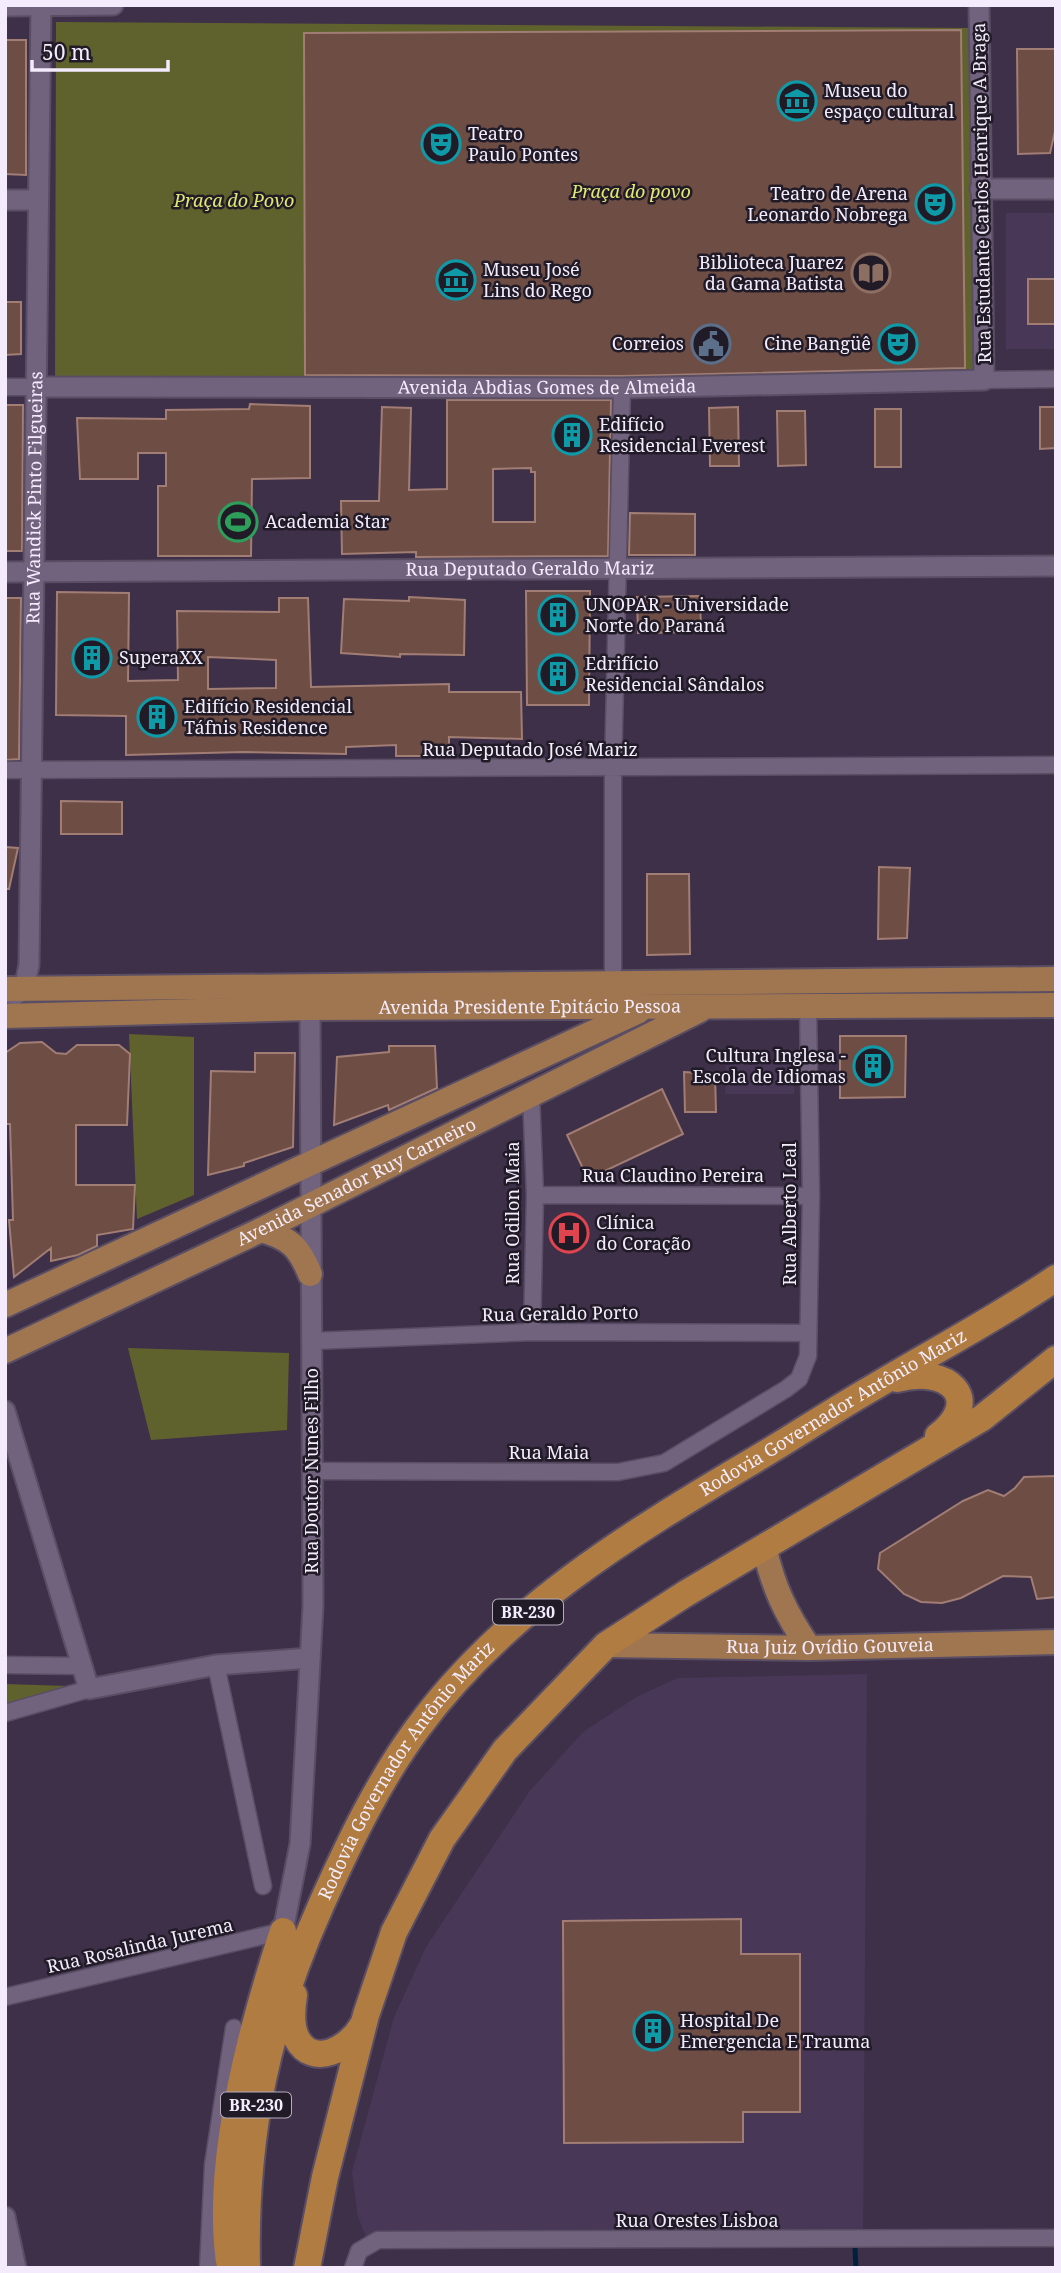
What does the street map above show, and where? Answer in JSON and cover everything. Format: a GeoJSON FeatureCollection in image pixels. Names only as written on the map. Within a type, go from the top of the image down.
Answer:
{"type":"FeatureCollection","features":[{"type":"Feature","properties":{"kind":"highway","name":"Rodovia Governador Antônio Mariz"},"geometry":{"type":"LineString","coordinates":[[247,2268],[246,2218],[258,2092],[292,1940],[374,1797],[417,1729],[465,1671],[511,1626],[568,1579],[647,1524],[1056,1278]]}},
{"type":"Feature","properties":{"kind":"highway"},"geometry":{"type":"LineString","coordinates":[[292,1940],[293,2027],[297,2040],[314,2053],[335,2052],[358,2034],[394,1932],[442,1839],[505,1751],[606,1646],[765,1547],[982,1418],[1056,1359]]}},
{"type":"Feature","properties":{"kind":"highway"},"geometry":{"type":"LineString","coordinates":[[871,1388],[900,1378],[928,1374],[948,1380],[957,1395],[958,1410],[946,1429],[898,1468]]}},
{"type":"Feature","properties":{"kind":"highway"},"geometry":{"type":"LineString","coordinates":[[230,2268],[227,2218],[234,2133],[258,2008],[292,1940]]}},
{"type":"Feature","properties":{"kind":"highway"},"geometry":{"type":"LineString","coordinates":[[307,2268],[325,2177],[366,2015]]}},
{"type":"Feature","properties":{"kind":"main road","name":"Avenida Presidente Epitácio Pessoa"},"geometry":{"type":"LineString","coordinates":[[19,991],[1056,979]]}},
{"type":"Feature","properties":{"kind":"main road"},"geometry":{"type":"LineString","coordinates":[[645,1008],[677,985]]}},
{"type":"Feature","properties":{"kind":"main road"},"geometry":{"type":"LineString","coordinates":[[19,991],[42,1014]]}},
{"type":"Feature","properties":{"kind":"main road","name":"Avenida Presidente Epitácio Pessoa"},"geometry":{"type":"LineString","coordinates":[[5,1016],[310,1008],[1056,1006]]}},
{"type":"Feature","properties":{"kind":"main road","name":"Avenida Senador Ruy Carneiro"},"geometry":{"type":"LineString","coordinates":[[5,1350],[261,1230],[707,1007]]}},
{"type":"Feature","properties":{"kind":"main road","name":"Avenida Senador Ruy Carneiro"},"geometry":{"type":"LineString","coordinates":[[5,1305],[645,1008]]}},
{"type":"Feature","properties":{"kind":"main road"},"geometry":{"type":"LineString","coordinates":[[261,1230],[292,1241],[301,1252],[310,1274]]}},
{"type":"Feature","properties":{"kind":"main road"},"geometry":{"type":"LineString","coordinates":[[765,1547],[772,1584],[782,1608],[809,1648]]}},
{"type":"Feature","properties":{"kind":"main road","name":"Rua Juiz Ovídio Gouveia"},"geometry":{"type":"LineString","coordinates":[[606,1646],[809,1648],[1056,1642]]}},
{"type":"Feature","properties":{"kind":"street","name":"Rua Wandick Pinto Filgueiras"},"geometry":{"type":"LineString","coordinates":[[19,991],[29,965],[41,5]]}},
{"type":"Feature","properties":{"kind":"street"},"geometry":{"type":"LineString","coordinates":[[5,6],[113,5]]}},
{"type":"Feature","properties":{"kind":"street","name":"Rua Estudante Carlos Henrique A Braga"},"geometry":{"type":"LineString","coordinates":[[979,5],[984,380]]}},
{"type":"Feature","properties":{"kind":"street"},"geometry":{"type":"LineString","coordinates":[[980,189],[1056,189]]}},
{"type":"Feature","properties":{"kind":"street"},"geometry":{"type":"LineString","coordinates":[[5,200],[38,200]]}},
{"type":"Feature","properties":{"kind":"street","name":"Avenida Abdias Gomes de Almeida"},"geometry":{"type":"LineString","coordinates":[[38,387],[622,388],[1056,379]]}},
{"type":"Feature","properties":{"kind":"street"},"geometry":{"type":"LineString","coordinates":[[5,387],[38,387]]}},
{"type":"Feature","properties":{"kind":"street"},"geometry":{"type":"LineString","coordinates":[[613,985],[613,769],[622,388]]}},
{"type":"Feature","properties":{"kind":"street","name":"Rua Deputado Geraldo Mariz"},"geometry":{"type":"LineString","coordinates":[[5,572],[1056,566]]}},
{"type":"Feature","properties":{"kind":"street","name":"Rua Deputado José Mariz"},"geometry":{"type":"LineString","coordinates":[[5,770],[1056,765]]}},
{"type":"Feature","properties":{"kind":"street","name":"Rua Alberto Leal"},"geometry":{"type":"LineString","coordinates":[[766,1401],[786,1389],[805,1368],[811,1196],[808,1007]]}},
{"type":"Feature","properties":{"kind":"street","name":"Rua Doutor Nunes Filho"},"geometry":{"type":"LineString","coordinates":[[292,1940],[310,1658],[314,1471],[309,1206],[310,1008]]}},
{"type":"Feature","properties":{"kind":"street","name":"Rua Odilon Maia"},"geometry":{"type":"LineString","coordinates":[[531,1094],[535,1195],[532,1332]]}},
{"type":"Feature","properties":{"kind":"street","name":"Rua Claudino Pereira"},"geometry":{"type":"LineString","coordinates":[[535,1195],[811,1196]]}},
{"type":"Feature","properties":{"kind":"street","name":"Rua Geraldo Porto"},"geometry":{"type":"LineString","coordinates":[[312,1341],[532,1332],[808,1333]]}},
{"type":"Feature","properties":{"kind":"street","name":"Rua Maia"},"geometry":{"type":"LineString","coordinates":[[314,1471],[637,1470],[664,1463],[766,1401]]}},
{"type":"Feature","properties":{"kind":"street"},"geometry":{"type":"LineString","coordinates":[[5,1411],[89,1689]]}},
{"type":"Feature","properties":{"kind":"street"},"geometry":{"type":"LineString","coordinates":[[5,1713],[89,1689],[216,1665],[310,1658]]}},
{"type":"Feature","properties":{"kind":"street"},"geometry":{"type":"LineString","coordinates":[[5,1665],[81,1666]]}},
{"type":"Feature","properties":{"kind":"street"},"geometry":{"type":"LineString","coordinates":[[216,1665],[263,1886]]}},
{"type":"Feature","properties":{"kind":"street","name":"Rua Rosalinda Jurema"},"geometry":{"type":"LineString","coordinates":[[5,1997],[292,1940]]}},
{"type":"Feature","properties":{"kind":"street"},"geometry":{"type":"LineString","coordinates":[[208,2268],[214,2165],[234,2028]]}},
{"type":"Feature","properties":{"kind":"street"},"geometry":{"type":"LineString","coordinates":[[5,2217],[16,2268]]}},
{"type":"Feature","properties":{"kind":"street","name":"Rua Orestes Lisboa"},"geometry":{"type":"LineString","coordinates":[[353,2268],[359,2251],[378,2241],[1056,2238]]}},
{"type":"Feature","properties":{"kind":"shaded area"},"geometry":{"type":"Polygon","coordinates":[[[1006,213],[1056,213],[1056,349],[1006,349],[1006,213]]]}},
{"type":"Feature","properties":{"kind":"shaded area"},"geometry":{"type":"Polygon","coordinates":[[[794,1060],[794,1094],[725,1094],[726,1061],[794,1060]]]}},
{"type":"Feature","properties":{"kind":"shaded area"},"geometry":{"type":"Polygon","coordinates":[[[867,1674],[863,2246],[367,2239],[358,2217],[352,2172],[394,2017],[426,1947],[529,1792],[583,1732],[638,1696],[678,1678],[867,1674]]]}},
{"type":"Feature","properties":{"kind":"green space","name":"Praça do Povo"},"geometry":{"type":"Polygon","coordinates":[[[56,22],[974,28],[975,376],[55,380],[56,22]]]}},
{"type":"Feature","properties":{"kind":"green space"},"geometry":{"type":"Polygon","coordinates":[[[129,1034],[194,1037],[194,1195],[137,1219],[129,1034]]]}},
{"type":"Feature","properties":{"kind":"green space"},"geometry":{"type":"Polygon","coordinates":[[[128,1348],[289,1353],[287,1430],[151,1440],[128,1348]]]}},
{"type":"Feature","properties":{"kind":"green space"},"geometry":{"type":"Polygon","coordinates":[[[5,1684],[67,1686],[5,1705],[5,1684]]]}},
{"type":"Feature","properties":{"kind":"building","name":"Praça do Povo"},"geometry":{"type":"Polygon","coordinates":[[[961,30],[965,368],[622,376],[305,375],[304,33],[961,30]]]}},
{"type":"Feature","properties":{"kind":"building"},"geometry":{"type":"Polygon","coordinates":[[[5,40],[26,40],[26,175],[5,174],[5,40]]]}},
{"type":"Feature","properties":{"kind":"building"},"geometry":{"type":"Polygon","coordinates":[[[1017,49],[1056,49],[1056,127],[1050,153],[1018,154],[1017,49]]]}},
{"type":"Feature","properties":{"kind":"building"},"geometry":{"type":"Polygon","coordinates":[[[1028,279],[1056,279],[1056,324],[1028,324],[1028,279]]]}},
{"type":"Feature","properties":{"kind":"building"},"geometry":{"type":"Polygon","coordinates":[[[5,302],[21,302],[21,354],[5,355],[5,302]]]}},
{"type":"Feature","properties":{"kind":"building"},"geometry":{"type":"Polygon","coordinates":[[[447,400],[611,400],[608,556],[416,557],[416,552],[342,554],[341,501],[379,501],[382,407],[411,408],[409,490],[447,489],[447,400]],[[531,468],[493,469],[493,522],[535,522],[535,472],[531,472],[531,468]]]}},
{"type":"Feature","properties":{"kind":"building"},"geometry":{"type":"Polygon","coordinates":[[[250,404],[310,406],[310,478],[252,479],[251,556],[158,556],[158,486],[166,486],[166,453],[138,453],[138,479],[80,479],[77,418],[166,419],[166,410],[249,409],[250,404]]]}},
{"type":"Feature","properties":{"kind":"building"},"geometry":{"type":"Polygon","coordinates":[[[5,405],[23,405],[22,551],[5,551],[5,405]]]}},
{"type":"Feature","properties":{"kind":"building"},"geometry":{"type":"Polygon","coordinates":[[[738,407],[739,466],[710,466],[709,408],[738,407]]]}},
{"type":"Feature","properties":{"kind":"building"},"geometry":{"type":"Polygon","coordinates":[[[1040,407],[1056,407],[1056,448],[1040,449],[1040,407]]]}},
{"type":"Feature","properties":{"kind":"building"},"geometry":{"type":"Polygon","coordinates":[[[875,409],[901,409],[901,467],[875,467],[875,409]]]}},
{"type":"Feature","properties":{"kind":"building"},"geometry":{"type":"Polygon","coordinates":[[[777,411],[805,411],[806,465],[778,466],[777,411]]]}},
{"type":"Feature","properties":{"kind":"building"},"geometry":{"type":"Polygon","coordinates":[[[630,513],[695,514],[695,555],[629,555],[630,513]]]}},
{"type":"Feature","properties":{"kind":"building"},"geometry":{"type":"Polygon","coordinates":[[[526,591],[590,591],[589,705],[527,705],[526,591]]]}},
{"type":"Feature","properties":{"kind":"building"},"geometry":{"type":"Polygon","coordinates":[[[57,592],[129,593],[128,681],[178,680],[177,611],[279,612],[279,598],[308,598],[311,687],[449,684],[449,692],[521,692],[522,739],[449,737],[449,756],[396,756],[396,745],[346,747],[346,754],[243,752],[126,755],[126,716],[56,715],[57,592]],[[208,657],[208,689],[276,688],[276,660],[208,657]]]}},
{"type":"Feature","properties":{"kind":"building"},"geometry":{"type":"Polygon","coordinates":[[[700,596],[701,632],[638,633],[637,597],[700,596]]]}},
{"type":"Feature","properties":{"kind":"building"},"geometry":{"type":"Polygon","coordinates":[[[409,597],[465,600],[464,655],[400,654],[400,657],[341,653],[344,599],[409,601],[409,597]]]}},
{"type":"Feature","properties":{"kind":"building"},"geometry":{"type":"Polygon","coordinates":[[[5,598],[21,598],[19,759],[5,760],[5,598]]]}},
{"type":"Feature","properties":{"kind":"building"},"geometry":{"type":"Polygon","coordinates":[[[61,801],[122,802],[122,834],[61,834],[61,801]]]}},
{"type":"Feature","properties":{"kind":"building"},"geometry":{"type":"Polygon","coordinates":[[[5,847],[18,848],[9,889],[5,889],[5,847]]]}},
{"type":"Feature","properties":{"kind":"building"},"geometry":{"type":"Polygon","coordinates":[[[879,867],[910,868],[907,938],[878,939],[879,867]]]}},
{"type":"Feature","properties":{"kind":"building"},"geometry":{"type":"Polygon","coordinates":[[[647,874],[689,874],[690,954],[647,955],[647,874]]]}},
{"type":"Feature","properties":{"kind":"building","name":"Cultura Inglesa - Escola de Idiomas"},"geometry":{"type":"Polygon","coordinates":[[[840,1036],[906,1036],[905,1097],[840,1098],[840,1036]]]}},
{"type":"Feature","properties":{"kind":"building"},"geometry":{"type":"Polygon","coordinates":[[[42,1042],[56,1053],[66,1054],[77,1045],[119,1045],[130,1054],[127,1125],[76,1125],[76,1185],[135,1185],[133,1229],[97,1235],[97,1246],[78,1255],[51,1261],[51,1248],[14,1277],[9,1220],[13,1220],[10,1124],[5,1124],[5,1053],[20,1043],[42,1042]]]}},
{"type":"Feature","properties":{"kind":"building"},"geometry":{"type":"Polygon","coordinates":[[[389,1046],[435,1046],[437,1088],[389,1110],[388,1105],[334,1125],[337,1057],[389,1052],[389,1046]]]}},
{"type":"Feature","properties":{"kind":"building"},"geometry":{"type":"Polygon","coordinates":[[[255,1053],[295,1053],[293,1147],[244,1163],[244,1166],[208,1175],[211,1071],[255,1072],[255,1053]]]}},
{"type":"Feature","properties":{"kind":"building"},"geometry":{"type":"Polygon","coordinates":[[[684,1072],[715,1074],[716,1112],[685,1112],[684,1072]]]}},
{"type":"Feature","properties":{"kind":"building"},"geometry":{"type":"Polygon","coordinates":[[[662,1089],[683,1134],[588,1179],[567,1135],[662,1089]]]}},
{"type":"Feature","properties":{"kind":"building"},"geometry":{"type":"Polygon","coordinates":[[[1056,1476],[1056,1597],[1037,1599],[1031,1577],[1003,1576],[961,1598],[942,1603],[921,1602],[904,1594],[878,1569],[880,1553],[963,1501],[988,1490],[1004,1496],[1024,1477],[1056,1476]]]}},
{"type":"Feature","properties":{"kind":"building","name":"Hospital De Emergencia E Trauma"},"geometry":{"type":"Polygon","coordinates":[[[741,1919],[741,1954],[800,1954],[800,2112],[743,2112],[743,2142],[564,2143],[563,1921],[741,1919]]]}},
{"type":"Feature","properties":{"kind":"waterway"},"geometry":{"type":"LineString","coordinates":[[855,2248],[856,2268]]}},
{"type":"Feature","properties":{"kind":"place","name":"Museu do espaço cultural"},"geometry":{"type":"Point","coordinates":[797,101]}},
{"type":"Feature","properties":{"kind":"place","name":"Teatro Paulo Pontes"},"geometry":{"type":"Point","coordinates":[441,144]}},
{"type":"Feature","properties":{"kind":"place","name":"Teatro de Arena Leonardo Nobrega"},"geometry":{"type":"Point","coordinates":[935,204]}},
{"type":"Feature","properties":{"kind":"place","name":"Biblioteca Juarez da Gama Batista"},"geometry":{"type":"Point","coordinates":[871,273]}},
{"type":"Feature","properties":{"kind":"place","name":"Museu José Lins do Rego"},"geometry":{"type":"Point","coordinates":[456,280]}},
{"type":"Feature","properties":{"kind":"place","name":"Correios"},"geometry":{"type":"Point","coordinates":[711,344]}},
{"type":"Feature","properties":{"kind":"place","name":"Cine Bangüê"},"geometry":{"type":"Point","coordinates":[898,344]}},
{"type":"Feature","properties":{"kind":"place","name":"Edifício Residencial Everest"},"geometry":{"type":"Point","coordinates":[572,435]}},
{"type":"Feature","properties":{"kind":"place","name":"Academia Star"},"geometry":{"type":"Point","coordinates":[238,522]}},
{"type":"Feature","properties":{"kind":"place","name":"UNOPAR - Universidade Norte do Paraná"},"geometry":{"type":"Point","coordinates":[558,615]}},
{"type":"Feature","properties":{"kind":"place","name":"SuperaXX"},"geometry":{"type":"Point","coordinates":[92,658]}},
{"type":"Feature","properties":{"kind":"place","name":"Edrifício Residencial Sândalos"},"geometry":{"type":"Point","coordinates":[558,674]}},
{"type":"Feature","properties":{"kind":"place","name":"Edifício Residencial Táfnis Residence"},"geometry":{"type":"Point","coordinates":[157,717]}},
{"type":"Feature","properties":{"kind":"place","name":"Cultura Inglesa - Escola de Idiomas"},"geometry":{"type":"Point","coordinates":[873,1066]}},
{"type":"Feature","properties":{"kind":"place","name":"Clínica do Coração"},"geometry":{"type":"Point","coordinates":[569,1233]}},
{"type":"Feature","properties":{"kind":"place","name":"Hospital De Emergencia E Trauma"},"geometry":{"type":"Point","coordinates":[653,2031]}},
{"type":"Feature","properties":{"kind":"park label","name":"Praça do povo"},"geometry":{"type":"Point","coordinates":[631,192]}}]}
